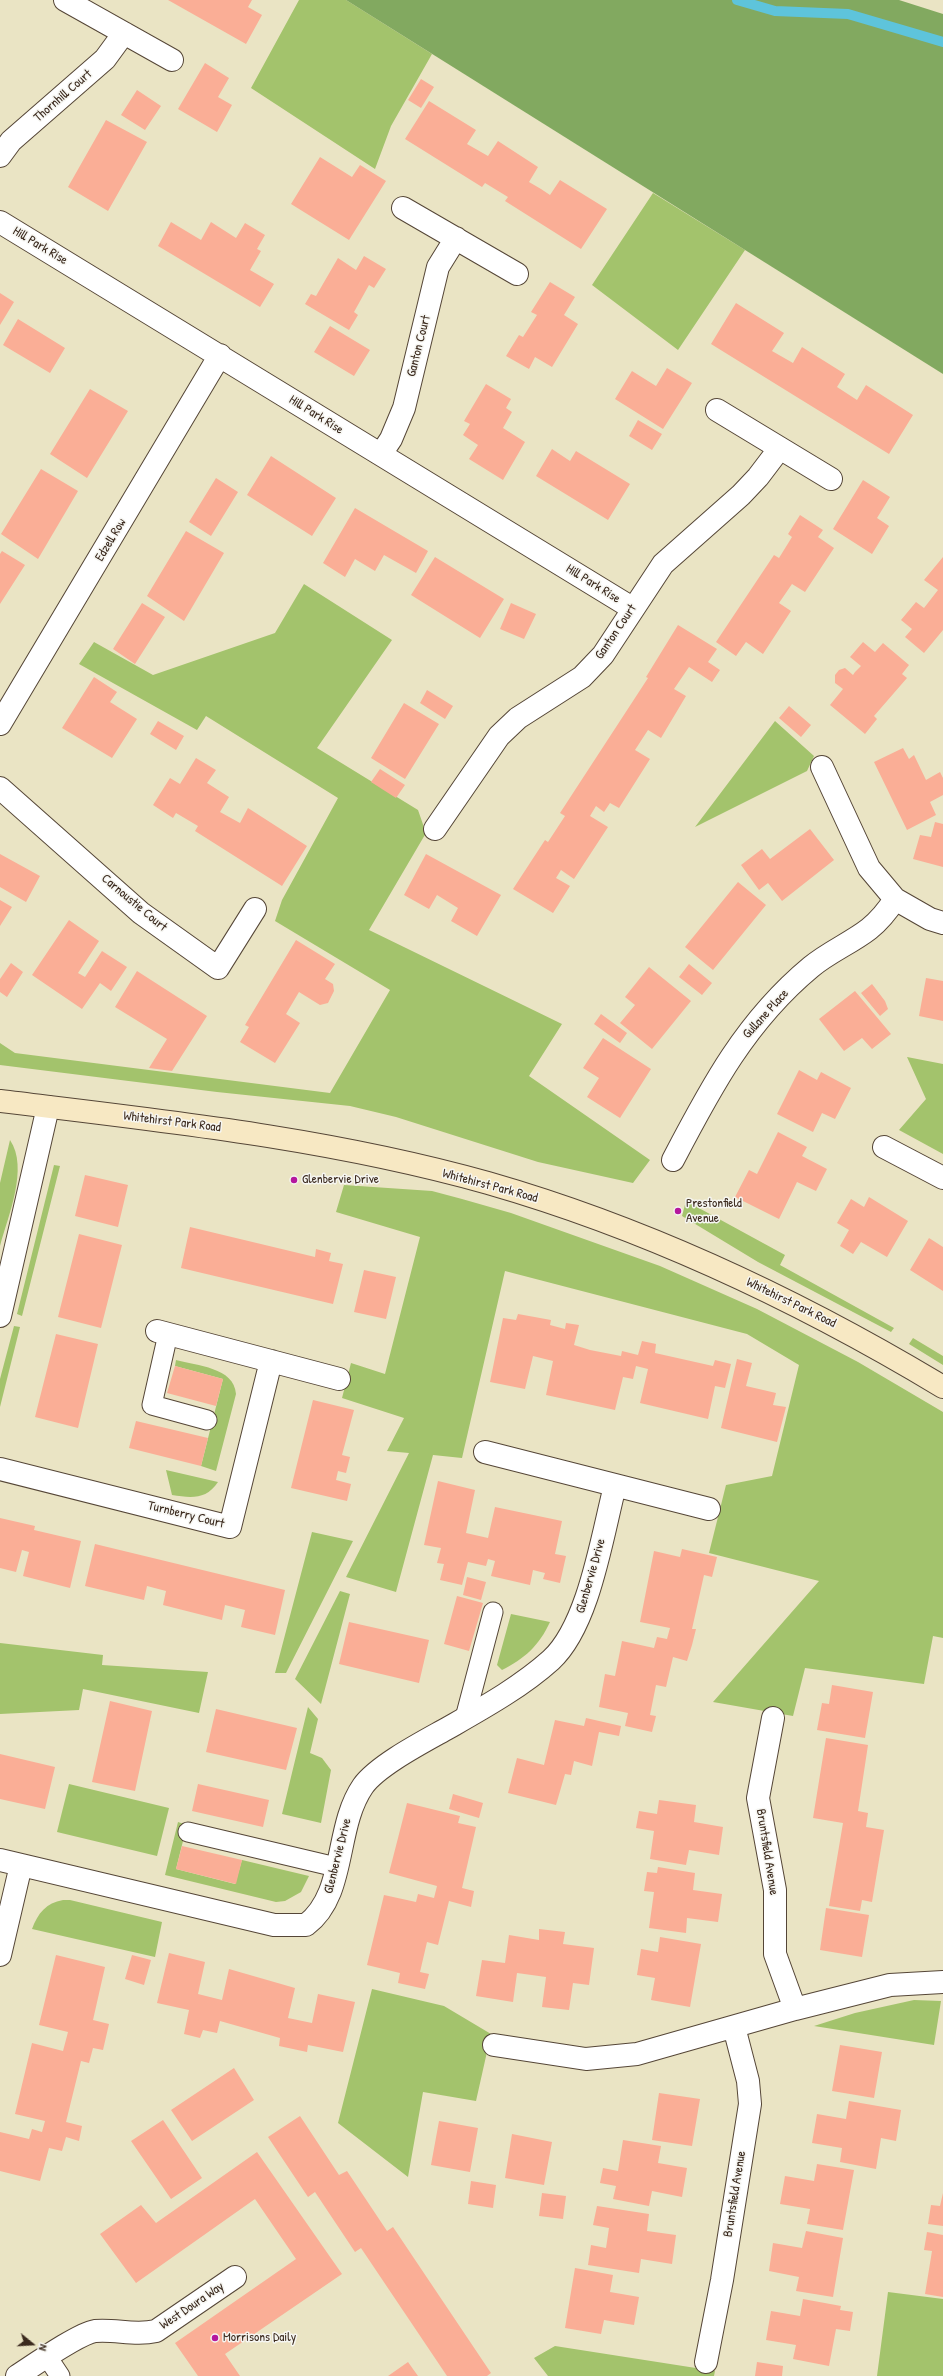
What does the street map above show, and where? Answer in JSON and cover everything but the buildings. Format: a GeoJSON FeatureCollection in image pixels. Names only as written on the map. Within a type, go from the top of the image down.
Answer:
{"type":"FeatureCollection","features":[{"type":"Feature","properties":{"kind":"street"},"geometry":{"type":"LineString","coordinates":[[65,0],[172,60]]}},
{"type":"Feature","properties":{"kind":"street","name":"Thornhill Court"},"geometry":{"type":"LineString","coordinates":[[0,156],[11,141],[105,59],[124,33]]}},
{"type":"Feature","properties":{"kind":"street"},"geometry":{"type":"LineString","coordinates":[[403,208],[517,274]]}},
{"type":"Feature","properties":{"kind":"street","name":"Hill Park Rise"},"geometry":{"type":"LineString","coordinates":[[0,222],[632,608]]}},
{"type":"Feature","properties":{"kind":"street","name":"Ganton Court"},"geometry":{"type":"LineString","coordinates":[[381,454],[391,439],[404,408],[438,267],[456,238]]}},
{"type":"Feature","properties":{"kind":"street","name":"Edzell Row"},"geometry":{"type":"LineString","coordinates":[[0,724],[220,355]]}},
{"type":"Feature","properties":{"kind":"street"},"geometry":{"type":"LineString","coordinates":[[717,410],[831,479]]}},
{"type":"Feature","properties":{"kind":"street","name":"Ganton Court"},"geometry":{"type":"LineString","coordinates":[[436,829],[499,736],[518,718],[582,677],[603,655],[632,608],[663,564],[741,495],[758,477],[780,448]]}},
{"type":"Feature","properties":{"kind":"street"},"geometry":{"type":"LineString","coordinates":[[822,767],[869,868],[895,899],[930,919],[943,923]]}},
{"type":"Feature","properties":{"kind":"street","name":"Carnoustie Court"},"geometry":{"type":"LineString","coordinates":[[0,788],[141,913],[218,968],[255,909]]}},
{"type":"Feature","properties":{"kind":"street","name":"Gullane Place"},"geometry":{"type":"LineString","coordinates":[[673,1160],[712,1085],[729,1057],[753,1028],[777,1000],[811,966],[869,929],[895,899]]}},
{"type":"Feature","properties":{"kind":"street","name":"Whitehirst Park Road"},"geometry":{"type":"LineString","coordinates":[[0,1101],[234,1129],[346,1149],[486,1183],[537,1198],[598,1220],[716,1267],[825,1320],[943,1387]]}},
{"type":"Feature","properties":{"kind":"street"},"geometry":{"type":"LineString","coordinates":[[0,1316],[48,1107]]}},
{"type":"Feature","properties":{"kind":"street"},"geometry":{"type":"LineString","coordinates":[[884,1147],[943,1178]]}},
{"type":"Feature","properties":{"kind":"street"},"geometry":{"type":"LineString","coordinates":[[162,1333],[339,1379]]}},
{"type":"Feature","properties":{"kind":"street","name":"Turnberry Court"},"geometry":{"type":"LineString","coordinates":[[0,1469],[230,1527],[271,1361]]}},
{"type":"Feature","properties":{"kind":"street"},"geometry":{"type":"LineString","coordinates":[[485,1452],[709,1509]]}},
{"type":"Feature","properties":{"kind":"street","name":"Glenbervie Drive"},"geometry":{"type":"LineString","coordinates":[[0,1860],[274,1925],[306,1925],[323,1908],[330,1892],[348,1813],[364,1785],[393,1760],[490,1704],[552,1659],[568,1638],[583,1610],[615,1486]]}},
{"type":"Feature","properties":{"kind":"street","name":"Bruntsfield Avenue"},"geometry":{"type":"LineString","coordinates":[[773,1718],[758,1798],[775,1890],[774,1954],[794,2008]]}},
{"type":"Feature","properties":{"kind":"street"},"geometry":{"type":"LineString","coordinates":[[0,1955],[21,1865]]}},
{"type":"Feature","properties":{"kind":"street"},"geometry":{"type":"LineString","coordinates":[[494,2045],[586,2059],[637,2054],[734,2027],[794,2008],[890,1985],[943,1982]]}},
{"type":"Feature","properties":{"kind":"street","name":"Bruntsfield Avenue"},"geometry":{"type":"LineString","coordinates":[[706,2362],[722,2280],[750,2104],[748,2081],[734,2027]]}},
{"type":"Feature","properties":{"kind":"street","name":"West Doura Way"},"geometry":{"type":"LineString","coordinates":[[18,2376],[48,2358],[72,2340],[93,2332],[111,2330],[144,2334],[156,2331],[235,2277]]}},
{"type":"Feature","properties":{"kind":"lane"},"geometry":{"type":"LineString","coordinates":[[162,1333],[152,1405],[207,1420]]}},
{"type":"Feature","properties":{"kind":"lane"},"geometry":{"type":"LineString","coordinates":[[466,1718],[493,1612]]}},
{"type":"Feature","properties":{"kind":"lane"},"geometry":{"type":"LineString","coordinates":[[188,1832],[336,1867]]}},
{"type":"Feature","properties":{"kind":"lane"},"geometry":{"type":"LineString","coordinates":[[48,2358],[60,2376]]}},
{"type":"Feature","properties":{"kind":"green space"},"geometry":{"type":"Polygon","coordinates":[[[299,0],[346,0],[432,54],[391,126],[375,169],[251,88],[299,0]]]}},
{"type":"Feature","properties":{"kind":"green space"},"geometry":{"type":"Polygon","coordinates":[[[346,0],[899,0],[943,14],[943,374],[346,0]]]}},
{"type":"Feature","properties":{"kind":"green space"},"geometry":{"type":"Polygon","coordinates":[[[653,193],[745,250],[678,350],[592,285],[653,193]]]}},
{"type":"Feature","properties":{"kind":"green space"},"geometry":{"type":"Polygon","coordinates":[[[304,584],[392,640],[317,748],[418,810],[426,833],[369,930],[562,1024],[529,1076],[650,1160],[633,1183],[538,1162],[396,1117],[350,1106],[217,1092],[0,1065],[0,1043],[15,1053],[330,1093],[390,990],[275,921],[282,900],[338,798],[206,716],[197,730],[79,664],[94,642],[153,675],[275,633],[304,584]]]}},
{"type":"Feature","properties":{"kind":"green space"},"geometry":{"type":"Polygon","coordinates":[[[775,721],[814,756],[807,771],[695,827],[775,721]]]}},
{"type":"Feature","properties":{"kind":"green space"},"geometry":{"type":"Polygon","coordinates":[[[907,1057],[943,1064],[943,1154],[899,1130],[926,1099],[907,1057]]]}},
{"type":"Feature","properties":{"kind":"green space"},"geometry":{"type":"Polygon","coordinates":[[[10,1140],[15,1151],[18,1164],[17,1178],[12,1207],[0,1246],[0,1183],[10,1140]]]}},
{"type":"Feature","properties":{"kind":"green space"},"geometry":{"type":"Polygon","coordinates":[[[54,1165],[60,1166],[22,1316],[17,1314],[54,1165]]]}},
{"type":"Feature","properties":{"kind":"green space"},"geometry":{"type":"Polygon","coordinates":[[[344,1185],[432,1191],[511,1213],[660,1266],[757,1309],[858,1362],[943,1412],[943,1638],[933,1636],[924,1684],[805,1668],[793,1716],[713,1702],[819,1581],[709,1553],[726,1485],[772,1476],[799,1365],[747,1334],[505,1271],[462,1458],[433,1455],[396,1592],[346,1577],[409,1453],[387,1451],[404,1418],[342,1398],[351,1363],[385,1374],[420,1237],[336,1212],[344,1185]]]}},
{"type":"Feature","properties":{"kind":"green space"},"geometry":{"type":"Polygon","coordinates":[[[686,1201],[785,1255],[780,1265],[894,1328],[891,1332],[758,1262],[682,1216],[686,1201]]]}},
{"type":"Feature","properties":{"kind":"green space"},"geometry":{"type":"Polygon","coordinates":[[[14,1326],[20,1327],[0,1407],[0,1379],[14,1326]]]}},
{"type":"Feature","properties":{"kind":"green space"},"geometry":{"type":"Polygon","coordinates":[[[913,1338],[943,1356],[943,1365],[909,1344],[913,1338]]]}},
{"type":"Feature","properties":{"kind":"green space"},"geometry":{"type":"Polygon","coordinates":[[[176,1360],[213,1369],[229,1378],[234,1385],[236,1394],[216,1471],[201,1466],[223,1379],[175,1366],[176,1360]]]}},
{"type":"Feature","properties":{"kind":"green space"},"geometry":{"type":"Polygon","coordinates":[[[166,1470],[218,1482],[213,1488],[203,1495],[186,1497],[172,1495],[166,1470]]]}},
{"type":"Feature","properties":{"kind":"green space"},"geometry":{"type":"Polygon","coordinates":[[[312,1532],[353,1541],[286,1673],[275,1673],[312,1532]]]}},
{"type":"Feature","properties":{"kind":"green space"},"geometry":{"type":"Polygon","coordinates":[[[340,1591],[350,1594],[321,1704],[295,1679],[340,1591]]]}},
{"type":"Feature","properties":{"kind":"green space"},"geometry":{"type":"Polygon","coordinates":[[[511,1614],[550,1622],[546,1631],[530,1651],[502,1670],[497,1665],[511,1614]]]}},
{"type":"Feature","properties":{"kind":"green space"},"geometry":{"type":"Polygon","coordinates":[[[0,1643],[103,1655],[102,1665],[208,1672],[199,1713],[83,1689],[79,1710],[0,1714],[0,1643]]]}},
{"type":"Feature","properties":{"kind":"green space"},"geometry":{"type":"Polygon","coordinates":[[[308,1707],[318,1719],[310,1753],[322,1758],[331,1770],[321,1823],[282,1814],[308,1707]]]}},
{"type":"Feature","properties":{"kind":"green space"},"geometry":{"type":"Polygon","coordinates":[[[69,1784],[169,1808],[157,1856],[57,1832],[69,1784]]]}},
{"type":"Feature","properties":{"kind":"green space"},"geometry":{"type":"Polygon","coordinates":[[[178,1822],[187,1825],[176,1869],[235,1884],[242,1860],[309,1876],[301,1892],[285,1901],[276,1902],[165,1875],[178,1822]]]}},
{"type":"Feature","properties":{"kind":"green space"},"geometry":{"type":"Polygon","coordinates":[[[63,1900],[70,1900],[162,1922],[155,1957],[32,1929],[37,1918],[47,1906],[63,1900]]]}},
{"type":"Feature","properties":{"kind":"green space"},"geometry":{"type":"Polygon","coordinates":[[[372,1989],[444,2006],[491,2034],[476,2101],[423,2092],[408,2177],[338,2123],[372,1989]]]}},
{"type":"Feature","properties":{"kind":"green space"},"geometry":{"type":"Polygon","coordinates":[[[914,2000],[941,2001],[934,2045],[814,2026],[855,2013],[914,2000]]]}},
{"type":"Feature","properties":{"kind":"green space"},"geometry":{"type":"Polygon","coordinates":[[[888,2292],[943,2299],[943,2376],[877,2376],[888,2292]]]}},
{"type":"Feature","properties":{"kind":"green space"},"geometry":{"type":"Polygon","coordinates":[[[555,2346],[715,2371],[714,2376],[548,2376],[534,2358],[555,2346]]]}},
{"type":"Feature","properties":{"kind":"waterway"},"geometry":{"type":"LineString","coordinates":[[737,0],[775,11],[848,14],[943,42]]}},
{"type":"Feature","properties":{"kind":"place","name":"Glenbervie Drive"},"geometry":{"type":"Point","coordinates":[294,1180]}},
{"type":"Feature","properties":{"kind":"place","name":"Prestonfield Avenue"},"geometry":{"type":"Point","coordinates":[678,1211]}},
{"type":"Feature","properties":{"kind":"place","name":"Morrisons Daily"},"geometry":{"type":"Point","coordinates":[215,2338]}}]}
